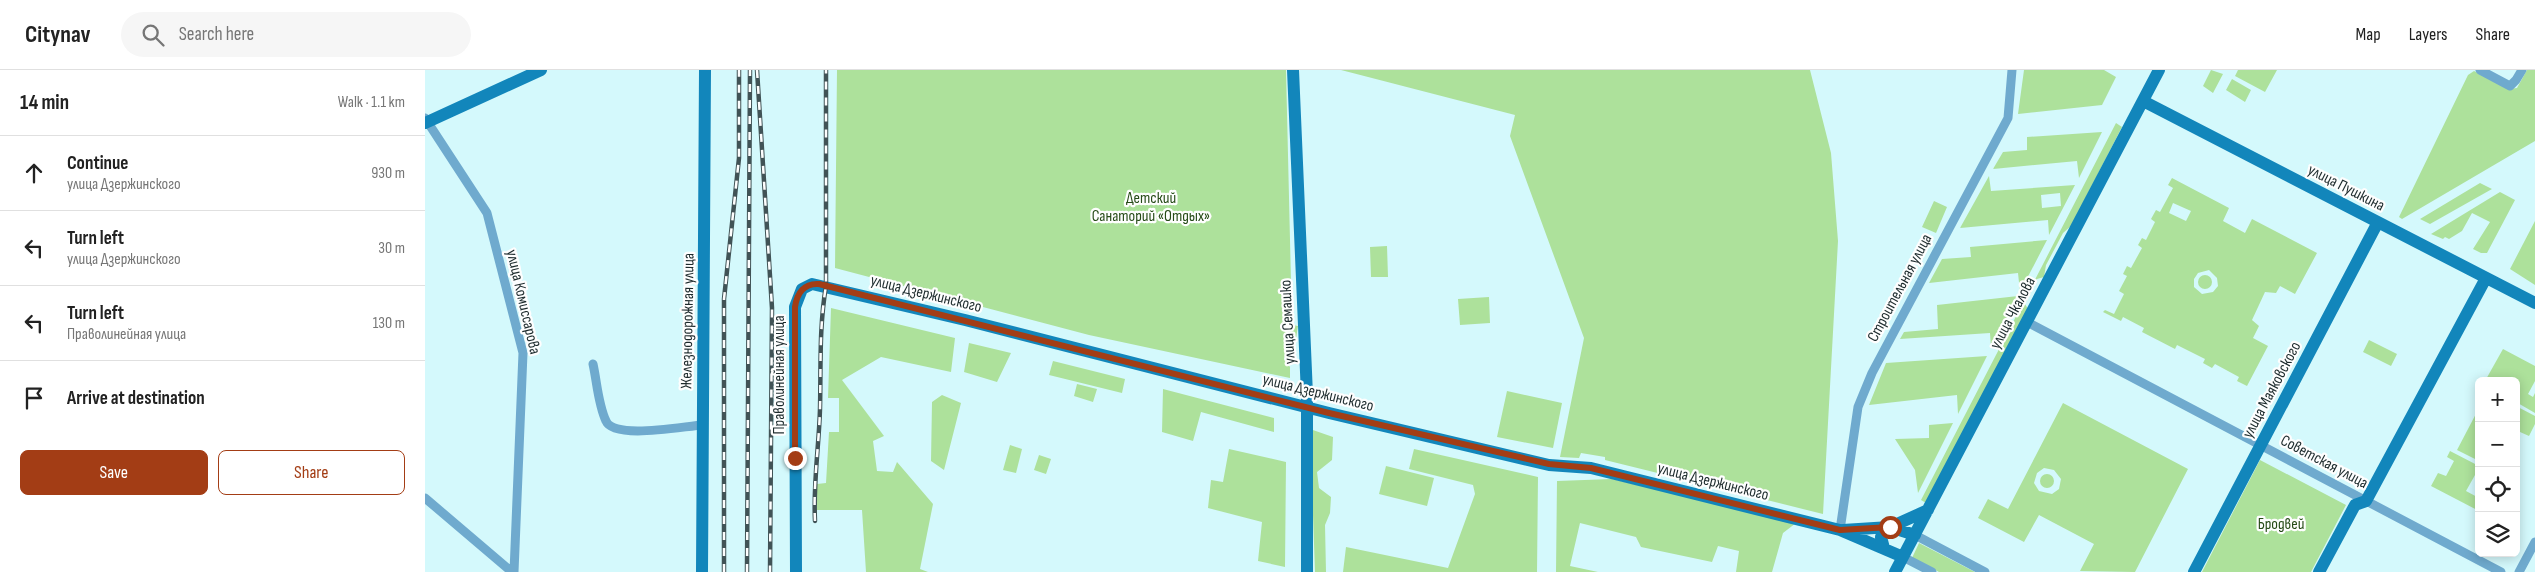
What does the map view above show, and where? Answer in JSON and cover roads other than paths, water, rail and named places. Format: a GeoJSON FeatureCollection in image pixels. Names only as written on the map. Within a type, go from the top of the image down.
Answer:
{"type":"FeatureCollection","features":[{"type":"Feature","properties":{"kind":"street"},"geometry":{"type":"LineString","coordinates":[[425,121],[541,70]]}},
{"type":"Feature","properties":{"kind":"street","name":"Железнодорожная улица"},"geometry":{"type":"LineString","coordinates":[[702,572],[705,70]]}},
{"type":"Feature","properties":{"kind":"street","name":"улица Семашко"},"geometry":{"type":"LineString","coordinates":[[1293,70],[1307,408],[1307,572]]}},
{"type":"Feature","properties":{"kind":"street","name":"Строительная улица"},"geometry":{"type":"LineString","coordinates":[[1840,530],[1858,407],[1872,373],[2008,118],[2012,70]]}},
{"type":"Feature","properties":{"kind":"street","name":"улица Чкалова"},"geometry":{"type":"LineString","coordinates":[[1895,572],[2159,70]]}},
{"type":"Feature","properties":{"kind":"street"},"geometry":{"type":"LineString","coordinates":[[2480,70],[2510,86],[2522,70]]}},
{"type":"Feature","properties":{"kind":"street","name":"улица Пушкина"},"geometry":{"type":"LineString","coordinates":[[2143,101],[2535,303]]}},
{"type":"Feature","properties":{"kind":"street","name":"улица Комиссарова"},"geometry":{"type":"LineString","coordinates":[[425,121],[487,213],[523,353],[513,572]]}},
{"type":"Feature","properties":{"kind":"street","name":"улица Маяковского"},"geometry":{"type":"LineString","coordinates":[[2194,572],[2378,222]]}},
{"type":"Feature","properties":{"kind":"street"},"geometry":{"type":"LineString","coordinates":[[2319,572],[2355,505],[2366,500],[2486,278]]}},
{"type":"Feature","properties":{"kind":"street","name":"улица Дзержинского"},"geometry":{"type":"LineString","coordinates":[[796,299],[802,289],[809,285],[826,286],[1307,408],[1549,464],[1591,468],[1840,530],[1903,557]]}},
{"type":"Feature","properties":{"kind":"street","name":"Праволинейная улица"},"geometry":{"type":"LineString","coordinates":[[796,299],[796,572]]}},
{"type":"Feature","properties":{"kind":"street","name":"Советская улица"},"geometry":{"type":"LineString","coordinates":[[2027,322],[2501,572]]}},
{"type":"Feature","properties":{"kind":"street"},"geometry":{"type":"LineString","coordinates":[[593,364],[602,411],[607,424],[614,430],[627,432],[703,425]]}},
{"type":"Feature","properties":{"kind":"street"},"geometry":{"type":"LineString","coordinates":[[425,498],[513,572]]}},
{"type":"Feature","properties":{"kind":"street","name":"улица Дзержинского"},"geometry":{"type":"LineString","coordinates":[[1840,530],[1890,527],[1928,510]]}},
{"type":"Feature","properties":{"kind":"street"},"geometry":{"type":"LineString","coordinates":[[1884,548],[1881,537],[1890,527]]}},
{"type":"Feature","properties":{"kind":"street","name":"улица Дзержинского"},"geometry":{"type":"LineString","coordinates":[[1890,527],[1915,535]]}},
{"type":"Feature","properties":{"kind":"street"},"geometry":{"type":"LineString","coordinates":[[1915,535],[1985,572]]}},
{"type":"Feature","properties":{"kind":"street"},"geometry":{"type":"LineString","coordinates":[[2519,572],[2535,542]]}},
{"type":"Feature","properties":{"kind":"street"},"geometry":{"type":"LineString","coordinates":[[1903,557],[1932,572]]}},
{"type":"Feature","properties":{"kind":"railway"},"geometry":{"type":"LineString","coordinates":[[724,572],[724,299],[739,158],[739,70]]}},
{"type":"Feature","properties":{"kind":"railway"},"geometry":{"type":"LineString","coordinates":[[747,572],[750,70]]}},
{"type":"Feature","properties":{"kind":"railway"},"geometry":{"type":"LineString","coordinates":[[757,70],[772,308],[770,572]]}},
{"type":"Feature","properties":{"kind":"railway"},"geometry":{"type":"LineString","coordinates":[[815,521],[821,332],[826,286],[826,70]]}},
{"type":"Feature","properties":{"kind":"park label","name":"Детский Санаторий «Отдых»"},"geometry":{"type":"Point","coordinates":[1151,207]}},
{"type":"Feature","properties":{"kind":"park label","name":"Бродвей"},"geometry":{"type":"Point","coordinates":[2281,524]}}]}
